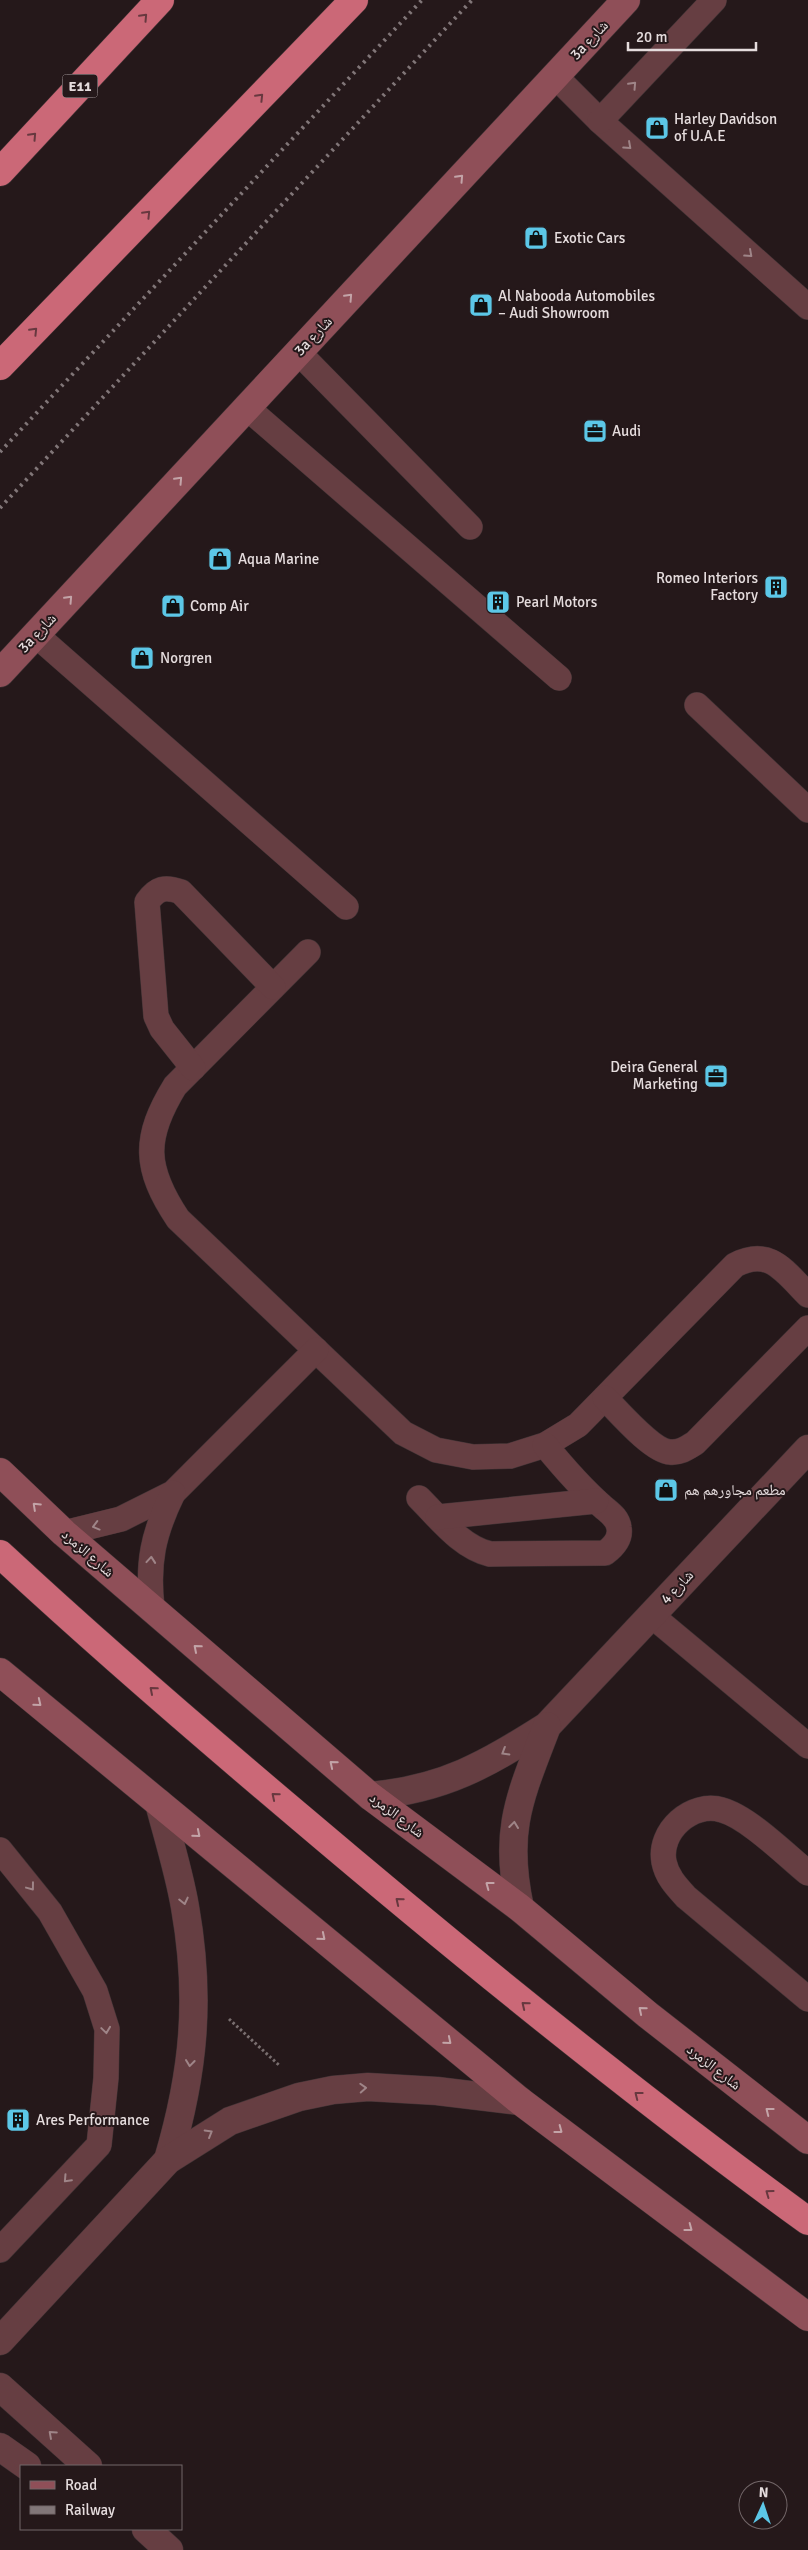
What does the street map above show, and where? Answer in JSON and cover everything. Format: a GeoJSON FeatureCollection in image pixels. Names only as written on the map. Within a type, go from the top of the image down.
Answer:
{"type":"FeatureCollection","features":[{"type":"Feature","properties":{"kind":"highway","name":"E11"},"geometry":{"type":"LineString","coordinates":[[0,172],[160,0]]}},
{"type":"Feature","properties":{"kind":"highway"},"geometry":{"type":"LineString","coordinates":[[0,366],[354,0]]}},
{"type":"Feature","properties":{"kind":"highway"},"geometry":{"type":"LineString","coordinates":[[0,1554],[226,1754],[562,2036],[652,2106],[808,2221]]}},
{"type":"Feature","properties":{"kind":"street","name":"3a شارع"},"geometry":{"type":"LineString","coordinates":[[0,673],[626,0]]}},
{"type":"Feature","properties":{"kind":"street","name":"شارع 4"},"geometry":{"type":"LineString","coordinates":[[370,1796],[399,1793],[453,1779],[494,1759],[546,1726],[808,1449]]}},
{"type":"Feature","properties":{"kind":"street","name":"شارع الزمرد"},"geometry":{"type":"LineString","coordinates":[[0,1472],[64,1533],[370,1796],[520,1908],[648,2015],[808,2140]]}},
{"type":"Feature","properties":{"kind":"street"},"geometry":{"type":"LineString","coordinates":[[0,1672],[520,2101],[808,2317]]}},
{"type":"Feature","properties":{"kind":"street","name":"شارع 4"},"geometry":{"type":"LineString","coordinates":[[520,1908],[514,1881],[514,1825],[526,1778],[546,1726]]}},
{"type":"Feature","properties":{"kind":"street"},"geometry":{"type":"LineString","coordinates":[[160,1803],[185,1906],[192,1958],[195,2012],[191,2062],[184,2104],[168,2160]]}},
{"type":"Feature","properties":{"kind":"street"},"geometry":{"type":"LineString","coordinates":[[0,2341],[168,2160],[230,2122],[299,2097],[368,2087],[437,2091],[520,2101]]}},
{"type":"Feature","properties":{"kind":"street"},"geometry":{"type":"LineString","coordinates":[[0,2386],[87,2465]]}},
{"type":"Feature","properties":{"kind":"street"},"geometry":{"type":"LineString","coordinates":[[0,2447],[26,2465]]}},
{"type":"Feature","properties":{"kind":"lane"},"geometry":{"type":"LineString","coordinates":[[600,121],[714,0]]}},
{"type":"Feature","properties":{"kind":"lane"},"geometry":{"type":"LineString","coordinates":[[555,76],[600,121],[808,306]]}},
{"type":"Feature","properties":{"kind":"lane"},"geometry":{"type":"LineString","coordinates":[[298,352],[470,527]]}},
{"type":"Feature","properties":{"kind":"lane"},"geometry":{"type":"LineString","coordinates":[[246,407],[559,678]]}},
{"type":"Feature","properties":{"kind":"lane"},"geometry":{"type":"LineString","coordinates":[[36,634],[346,907]]}},
{"type":"Feature","properties":{"kind":"lane"},"geometry":{"type":"LineString","coordinates":[[697,704],[808,810]]}},
{"type":"Feature","properties":{"kind":"lane"},"geometry":{"type":"LineString","coordinates":[[193,1068],[162,1029],[155,1008],[147,902],[155,891],[168,887],[182,892],[273,987]]}},
{"type":"Feature","properties":{"kind":"lane"},"geometry":{"type":"LineString","coordinates":[[308,952],[174,1086],[160,1111],[152,1138],[152,1168],[162,1195],[178,1219],[403,1433],[436,1450],[473,1457],[510,1456],[545,1445],[578,1425],[735,1265],[758,1257],[770,1260],[808,1295]]}},
{"type":"Feature","properties":{"kind":"lane"},"geometry":{"type":"LineString","coordinates":[[605,1398],[656,1446],[668,1452],[683,1451],[695,1443],[808,1328]]}},
{"type":"Feature","properties":{"kind":"lane"},"geometry":{"type":"LineString","coordinates":[[64,1533],[121,1519],[173,1493],[316,1350]]}},
{"type":"Feature","properties":{"kind":"lane"},"geometry":{"type":"LineString","coordinates":[[419,1498],[470,1547],[490,1554],[604,1553],[613,1547],[618,1538],[619,1528],[615,1518],[572,1478],[545,1445]]}},
{"type":"Feature","properties":{"kind":"lane"},"geometry":{"type":"LineString","coordinates":[[152,1608],[149,1578],[152,1549],[160,1520],[173,1493]]}},
{"type":"Feature","properties":{"kind":"lane"},"geometry":{"type":"LineString","coordinates":[[438,1517],[596,1501]]}},
{"type":"Feature","properties":{"kind":"lane"},"geometry":{"type":"LineString","coordinates":[[651,1615],[808,1746]]}},
{"type":"Feature","properties":{"kind":"lane"},"geometry":{"type":"LineString","coordinates":[[808,1873],[742,1819],[721,1809],[698,1809],[679,1820],[666,1839],[664,1861],[672,1882],[686,1897],[808,1999]]}},
{"type":"Feature","properties":{"kind":"lane"},"geometry":{"type":"LineString","coordinates":[[0,1850],[50,1912],[95,1991],[107,2030],[106,2078],[99,2145],[0,2250]]}},
{"type":"Feature","properties":{"kind":"path"},"geometry":{"type":"LineString","coordinates":[[195,2012],[228,2018],[295,2080],[299,2097]]}},
{"type":"Feature","properties":{"kind":"railway"},"geometry":{"type":"LineString","coordinates":[[0,452],[422,0]]}},
{"type":"Feature","properties":{"kind":"railway"},"geometry":{"type":"LineString","coordinates":[[0,508],[472,0]]}},
{"type":"Feature","properties":{"kind":"place","name":"Harley Davidson of U.A.E"},"geometry":{"type":"Point","coordinates":[657,128]}},
{"type":"Feature","properties":{"kind":"place","name":"Exotic Cars"},"geometry":{"type":"Point","coordinates":[536,238]}},
{"type":"Feature","properties":{"kind":"place","name":"Al Nabooda Automobiles – Audi Showroom"},"geometry":{"type":"Point","coordinates":[481,305]}},
{"type":"Feature","properties":{"kind":"place","name":"Audi"},"geometry":{"type":"Point","coordinates":[595,431]}},
{"type":"Feature","properties":{"kind":"place","name":"Aqua Marine"},"geometry":{"type":"Point","coordinates":[220,559]}},
{"type":"Feature","properties":{"kind":"place","name":"Romeo Interiors Factory"},"geometry":{"type":"Point","coordinates":[776,587]}},
{"type":"Feature","properties":{"kind":"place","name":"Pearl Motors"},"geometry":{"type":"Point","coordinates":[498,602]}},
{"type":"Feature","properties":{"kind":"place","name":"Comp Air"},"geometry":{"type":"Point","coordinates":[173,606]}},
{"type":"Feature","properties":{"kind":"place","name":"Norgren"},"geometry":{"type":"Point","coordinates":[142,658]}},
{"type":"Feature","properties":{"kind":"place","name":"Deira General Marketing"},"geometry":{"type":"Point","coordinates":[716,1076]}},
{"type":"Feature","properties":{"kind":"place","name":"مطعم مجاورهم هم"},"geometry":{"type":"Point","coordinates":[666,1490]}},
{"type":"Feature","properties":{"kind":"place","name":"Ares Performance"},"geometry":{"type":"Point","coordinates":[18,2120]}}]}
